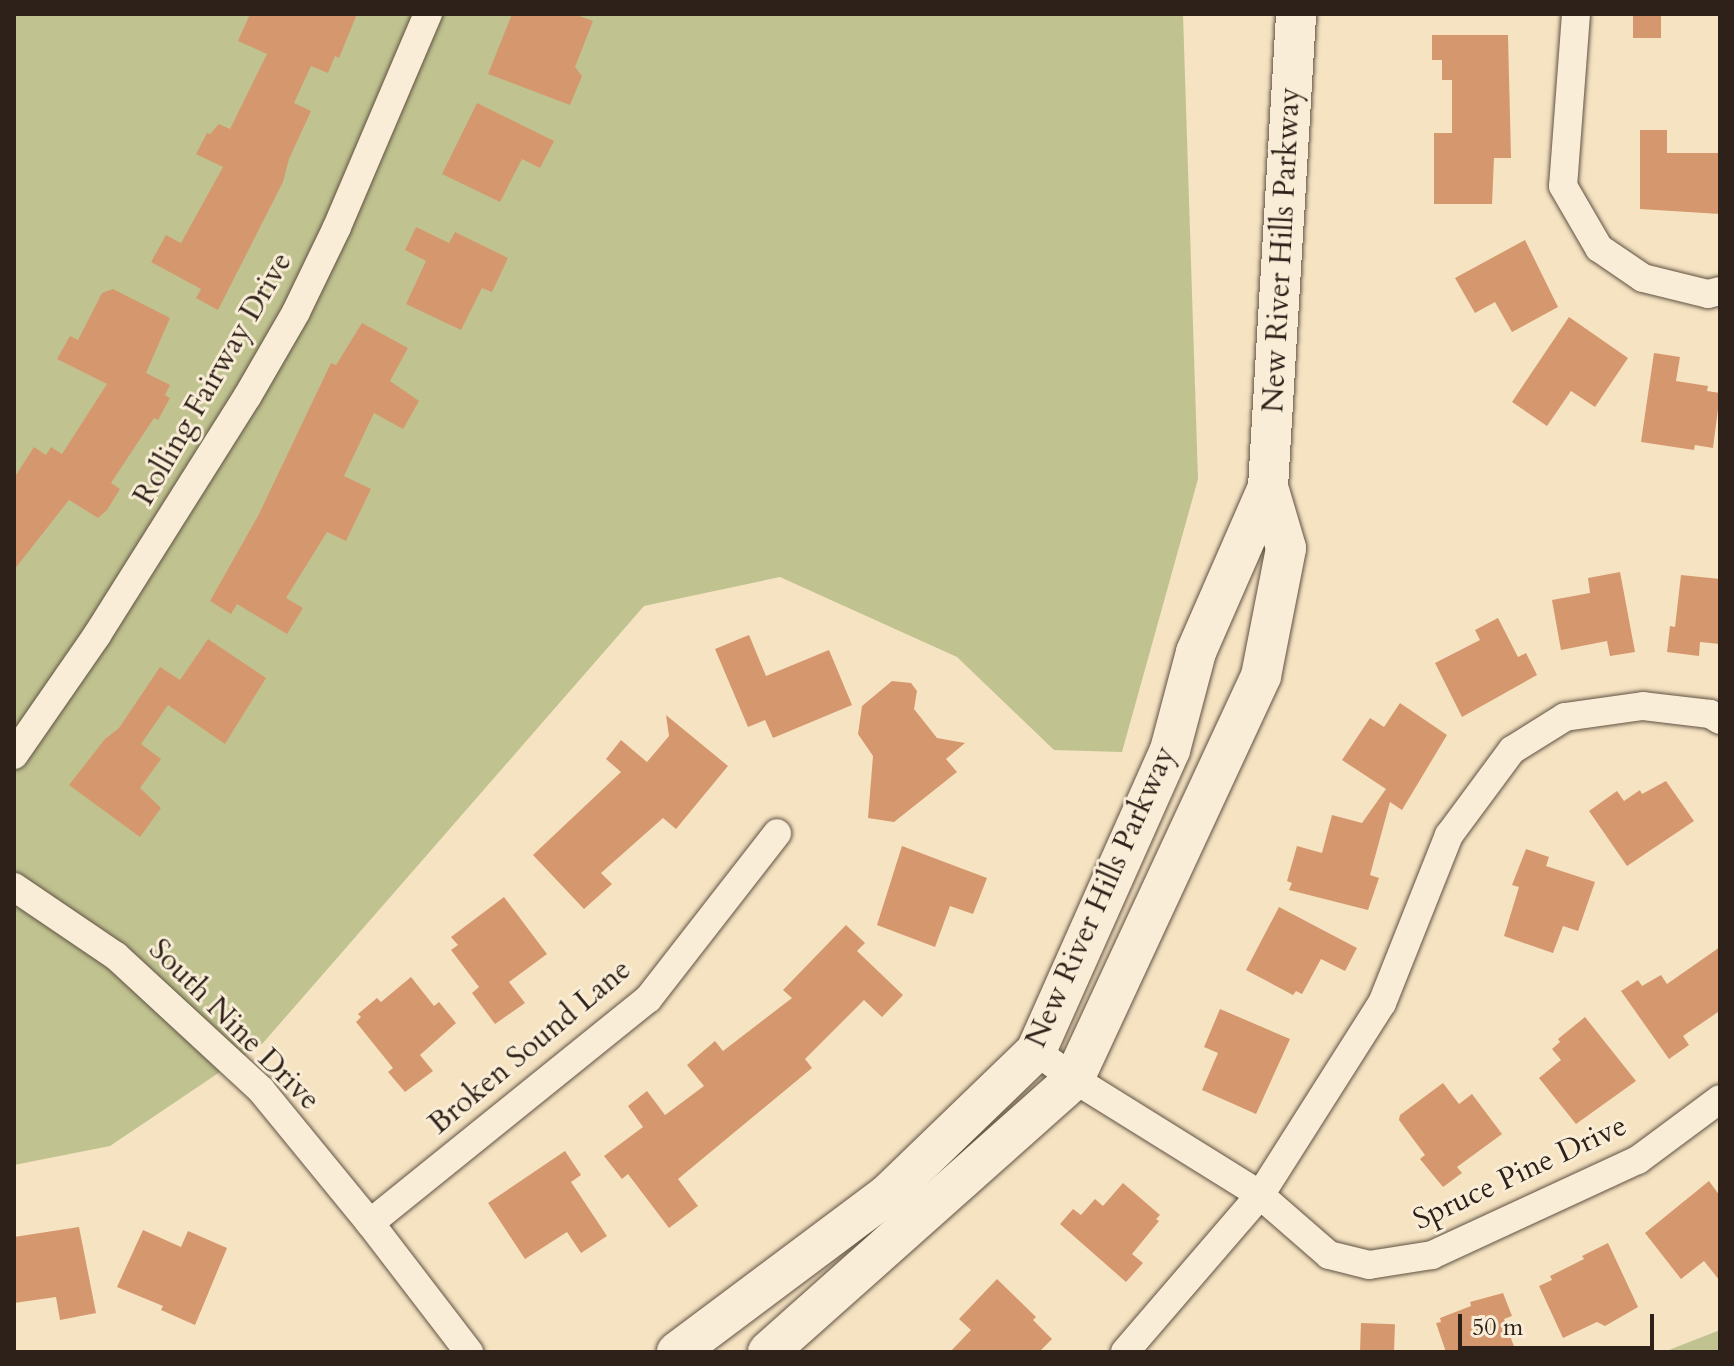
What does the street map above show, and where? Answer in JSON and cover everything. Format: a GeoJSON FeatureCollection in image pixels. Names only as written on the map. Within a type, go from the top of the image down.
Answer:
{"type":"FeatureCollection","features":[{"type":"Feature","properties":{"kind":"street","name":"Rolling Fairway Drive"},"geometry":{"type":"LineString","coordinates":[[14,755],[114,609],[247,397],[296,312],[337,227],[428,14]]}},
{"type":"Feature","properties":{"kind":"street","name":"New River Hills Parkway"},"geometry":{"type":"LineString","coordinates":[[768,1352],[1074,1079],[1261,676],[1286,548],[1268,487],[1296,14]]}},
{"type":"Feature","properties":{"kind":"street"},"geometry":{"type":"LineString","coordinates":[[1576,14],[1563,186],[1599,248],[1643,278],[1708,294],[1720,291]]}},
{"type":"Feature","properties":{"kind":"street","name":"New River Hills Parkway"},"geometry":{"type":"LineString","coordinates":[[677,1352],[887,1195],[1036,1051],[1170,750],[1196,652],[1268,487]]}},
{"type":"Feature","properties":{"kind":"street"},"geometry":{"type":"LineString","coordinates":[[1125,1352],[1260,1195],[1382,1003],[1449,835],[1512,750],[1565,717],[1643,706],[1710,714],[1720,720]]}},
{"type":"Feature","properties":{"kind":"street","name":"Broken Sound Lane"},"geometry":{"type":"LineString","coordinates":[[370,1223],[648,999],[777,833]]}},
{"type":"Feature","properties":{"kind":"street","name":"South Nine Drive"},"geometry":{"type":"LineString","coordinates":[[14,887],[116,956],[261,1090],[370,1223],[469,1352]]}},
{"type":"Feature","properties":{"kind":"street","name":"Spruce Pine Drive"},"geometry":{"type":"LineString","coordinates":[[1036,1051],[1074,1079],[1260,1195],[1329,1255],[1369,1265],[1432,1255],[1638,1160],[1720,1099]]}},
{"type":"Feature","properties":{"kind":"green space"},"geometry":{"type":"Polygon","coordinates":[[[14,14],[1183,14],[1198,479],[1122,752],[1054,750],[957,657],[780,577],[644,606],[263,1043],[110,1146],[14,1165],[14,14]]]}},
{"type":"Feature","properties":{"kind":"green space"},"geometry":{"type":"Polygon","coordinates":[[[1720,1330],[1720,1352],[1664,1352],[1679,1346],[1720,1330]]]}},
{"type":"Feature","properties":{"kind":"building"},"geometry":{"type":"Polygon","coordinates":[[[250,14],[357,14],[339,58],[335,56],[328,73],[311,66],[294,103],[311,111],[289,159],[283,182],[218,310],[196,298],[201,289],[151,262],[166,235],[181,243],[223,167],[196,154],[207,133],[210,134],[219,124],[230,129],[267,54],[238,41],[250,14]]]}},
{"type":"Feature","properties":{"kind":"building"},"geometry":{"type":"Polygon","coordinates":[[[512,14],[574,14],[593,21],[575,67],[582,76],[570,105],[488,74],[512,14]]]}},
{"type":"Feature","properties":{"kind":"building"},"geometry":{"type":"Polygon","coordinates":[[[1633,14],[1661,14],[1661,38],[1633,38],[1633,14]]]}},
{"type":"Feature","properties":{"kind":"building"},"geometry":{"type":"Polygon","coordinates":[[[1432,35],[1508,35],[1511,158],[1494,158],[1492,204],[1434,204],[1434,133],[1452,133],[1452,80],[1442,80],[1442,60],[1432,60],[1432,35]]]}},
{"type":"Feature","properties":{"kind":"building"},"geometry":{"type":"Polygon","coordinates":[[[477,103],[554,141],[540,168],[522,159],[500,202],[442,174],[477,103]]]}},
{"type":"Feature","properties":{"kind":"building"},"geometry":{"type":"Polygon","coordinates":[[[1640,130],[1667,130],[1667,153],[1720,153],[1720,214],[1640,209],[1640,130]]]}},
{"type":"Feature","properties":{"kind":"building"},"geometry":{"type":"Polygon","coordinates":[[[416,227],[449,243],[455,232],[508,258],[492,292],[482,288],[461,330],[406,304],[426,261],[405,250],[416,227]]]}},
{"type":"Feature","properties":{"kind":"building"},"geometry":{"type":"Polygon","coordinates":[[[1525,240],[1558,307],[1512,332],[1495,302],[1475,313],[1455,278],[1525,240]]]}},
{"type":"Feature","properties":{"kind":"building"},"geometry":{"type":"Polygon","coordinates":[[[113,289],[170,318],[146,373],[170,385],[165,395],[170,398],[158,420],[154,418],[111,483],[120,489],[107,510],[98,518],[69,500],[14,570],[14,478],[34,447],[46,455],[51,447],[62,454],[107,384],[57,359],[70,336],[78,340],[102,293],[113,289]]]}},
{"type":"Feature","properties":{"kind":"building"},"geometry":{"type":"Polygon","coordinates":[[[1569,317],[1628,358],[1595,407],[1571,391],[1547,426],[1512,402],[1569,317]]]}},
{"type":"Feature","properties":{"kind":"building"},"geometry":{"type":"Polygon","coordinates":[[[362,323],[408,348],[390,381],[419,401],[403,429],[374,413],[344,476],[371,489],[346,541],[327,532],[286,598],[303,608],[287,634],[237,604],[231,614],[210,601],[258,516],[331,363],[336,365],[362,323]]]}},
{"type":"Feature","properties":{"kind":"building"},"geometry":{"type":"Polygon","coordinates":[[[1654,353],[1680,357],[1676,381],[1708,386],[1707,391],[1720,393],[1713,448],[1695,445],[1694,450],[1641,442],[1654,353]]]}},
{"type":"Feature","properties":{"kind":"building"},"geometry":{"type":"Polygon","coordinates":[[[1620,572],[1635,652],[1610,656],[1607,641],[1561,650],[1552,600],[1590,593],[1588,578],[1620,572]]]}},
{"type":"Feature","properties":{"kind":"building"},"geometry":{"type":"Polygon","coordinates":[[[1681,575],[1720,579],[1720,644],[1700,642],[1699,656],[1667,652],[1670,626],[1675,627],[1681,575]]]}},
{"type":"Feature","properties":{"kind":"building"},"geometry":{"type":"Polygon","coordinates":[[[1498,618],[1518,657],[1526,653],[1537,675],[1462,717],[1435,663],[1480,640],[1475,630],[1498,618]]]}},
{"type":"Feature","properties":{"kind":"building"},"geometry":{"type":"Polygon","coordinates":[[[749,635],[766,676],[829,650],[852,705],[773,738],[765,720],[748,727],[715,649],[749,635]]]}},
{"type":"Feature","properties":{"kind":"building"},"geometry":{"type":"Polygon","coordinates":[[[208,639],[266,678],[225,744],[168,705],[141,744],[161,759],[140,788],[161,808],[140,837],[69,785],[105,739],[119,728],[160,667],[180,680],[208,639]]]}},
{"type":"Feature","properties":{"kind":"building"},"geometry":{"type":"Polygon","coordinates":[[[892,681],[911,683],[917,691],[914,709],[937,738],[965,743],[946,759],[957,772],[894,822],[868,818],[873,756],[858,734],[862,706],[892,681]]]}},
{"type":"Feature","properties":{"kind":"building"},"geometry":{"type":"Polygon","coordinates":[[[1400,703],[1447,735],[1402,810],[1390,802],[1370,875],[1379,878],[1368,910],[1289,890],[1292,883],[1287,881],[1297,846],[1322,853],[1332,815],[1362,823],[1386,789],[1342,760],[1370,718],[1384,727],[1400,703]]]}},
{"type":"Feature","properties":{"kind":"building"},"geometry":{"type":"Polygon","coordinates":[[[666,715],[728,766],[676,829],[663,818],[601,873],[612,884],[584,909],[533,855],[621,772],[606,759],[621,740],[647,762],[669,736],[666,715]]]}},
{"type":"Feature","properties":{"kind":"building"},"geometry":{"type":"Polygon","coordinates":[[[1666,781],[1694,821],[1627,866],[1589,811],[1617,791],[1624,801],[1640,790],[1642,794],[1666,781]]]}},
{"type":"Feature","properties":{"kind":"building"},"geometry":{"type":"Polygon","coordinates":[[[902,846],[987,878],[973,914],[950,906],[935,947],[877,925],[902,846]]]}},
{"type":"Feature","properties":{"kind":"building"},"geometry":{"type":"Polygon","coordinates":[[[1526,849],[1549,857],[1546,866],[1595,882],[1578,931],[1563,926],[1553,953],[1504,936],[1519,887],[1512,885],[1526,849]]]}},
{"type":"Feature","properties":{"kind":"building"},"geometry":{"type":"Polygon","coordinates":[[[504,897],[547,954],[509,982],[525,1003],[495,1024],[472,993],[479,987],[451,950],[458,945],[451,937],[504,897]]]}},
{"type":"Feature","properties":{"kind":"building"},"geometry":{"type":"Polygon","coordinates":[[[1279,907],[1357,948],[1345,971],[1321,959],[1302,994],[1296,991],[1293,995],[1246,970],[1279,907]]]}},
{"type":"Feature","properties":{"kind":"building"},"geometry":{"type":"Polygon","coordinates":[[[846,925],[865,943],[857,951],[903,995],[882,1017],[864,1000],[805,1059],[812,1068],[678,1179],[698,1206],[669,1228],[628,1174],[622,1179],[604,1156],[643,1127],[628,1106],[647,1091],[665,1115],[704,1086],[687,1065],[715,1041],[723,1051],[792,998],[783,990],[846,925]]]}},
{"type":"Feature","properties":{"kind":"building"},"geometry":{"type":"Polygon","coordinates":[[[1720,947],[1718,1012],[1683,1036],[1689,1045],[1669,1059],[1621,991],[1638,980],[1642,986],[1661,975],[1667,984],[1720,947]]]}},
{"type":"Feature","properties":{"kind":"building"},"geometry":{"type":"Polygon","coordinates":[[[411,977],[434,1006],[439,1002],[456,1023],[420,1055],[433,1071],[405,1092],[388,1072],[393,1068],[356,1022],[361,1017],[358,1014],[377,998],[381,1002],[411,977]]]}},
{"type":"Feature","properties":{"kind":"building"},"geometry":{"type":"Polygon","coordinates":[[[1220,1009],[1290,1039],[1256,1114],[1202,1090],[1218,1053],[1204,1047],[1220,1009]]]}},
{"type":"Feature","properties":{"kind":"building"},"geometry":{"type":"Polygon","coordinates":[[[1585,1017],[1636,1081],[1576,1124],[1539,1078],[1561,1060],[1552,1049],[1560,1042],[1558,1039],[1585,1017]]]}},
{"type":"Feature","properties":{"kind":"building"},"geometry":{"type":"Polygon","coordinates":[[[1443,1083],[1459,1104],[1472,1094],[1502,1134],[1457,1167],[1462,1173],[1443,1187],[1420,1159],[1425,1155],[1399,1120],[1400,1115],[1443,1083]]]}},
{"type":"Feature","properties":{"kind":"building"},"geometry":{"type":"Polygon","coordinates":[[[565,1151],[581,1175],[571,1182],[607,1236],[581,1253],[567,1232],[525,1259],[488,1203],[565,1151]]]}},
{"type":"Feature","properties":{"kind":"building"},"geometry":{"type":"Polygon","coordinates":[[[1709,1181],[1720,1196],[1720,1281],[1704,1261],[1681,1279],[1645,1233],[1709,1181]]]}},
{"type":"Feature","properties":{"kind":"building"},"geometry":{"type":"Polygon","coordinates":[[[1123,1183],[1160,1215],[1156,1219],[1159,1221],[1132,1254],[1143,1263],[1126,1282],[1060,1224],[1073,1209],[1081,1215],[1095,1199],[1103,1206],[1123,1183]]]}},
{"type":"Feature","properties":{"kind":"building"},"geometry":{"type":"Polygon","coordinates":[[[79,1227],[96,1313],[60,1320],[56,1297],[14,1303],[14,1237],[79,1227]]]}},
{"type":"Feature","properties":{"kind":"building"},"geometry":{"type":"Polygon","coordinates":[[[143,1230],[181,1247],[188,1231],[227,1248],[195,1325],[161,1310],[163,1306],[117,1287],[143,1230]]]}},
{"type":"Feature","properties":{"kind":"building"},"geometry":{"type":"Polygon","coordinates":[[[1608,1243],[1638,1307],[1605,1326],[1597,1322],[1563,1338],[1539,1286],[1552,1280],[1550,1276],[1584,1259],[1582,1256],[1608,1243]]]}},
{"type":"Feature","properties":{"kind":"building"},"geometry":{"type":"Polygon","coordinates":[[[997,1279],[1036,1317],[1033,1320],[1052,1339],[1039,1352],[950,1352],[971,1330],[959,1319],[997,1279]]]}},
{"type":"Feature","properties":{"kind":"building"},"geometry":{"type":"Polygon","coordinates":[[[1503,1293],[1512,1316],[1504,1319],[1516,1352],[1446,1352],[1436,1323],[1441,1322],[1440,1318],[1471,1306],[1470,1302],[1503,1293]]]}},
{"type":"Feature","properties":{"kind":"building"},"geometry":{"type":"Polygon","coordinates":[[[1361,1323],[1395,1324],[1394,1352],[1360,1352],[1361,1323]]]}}]}
